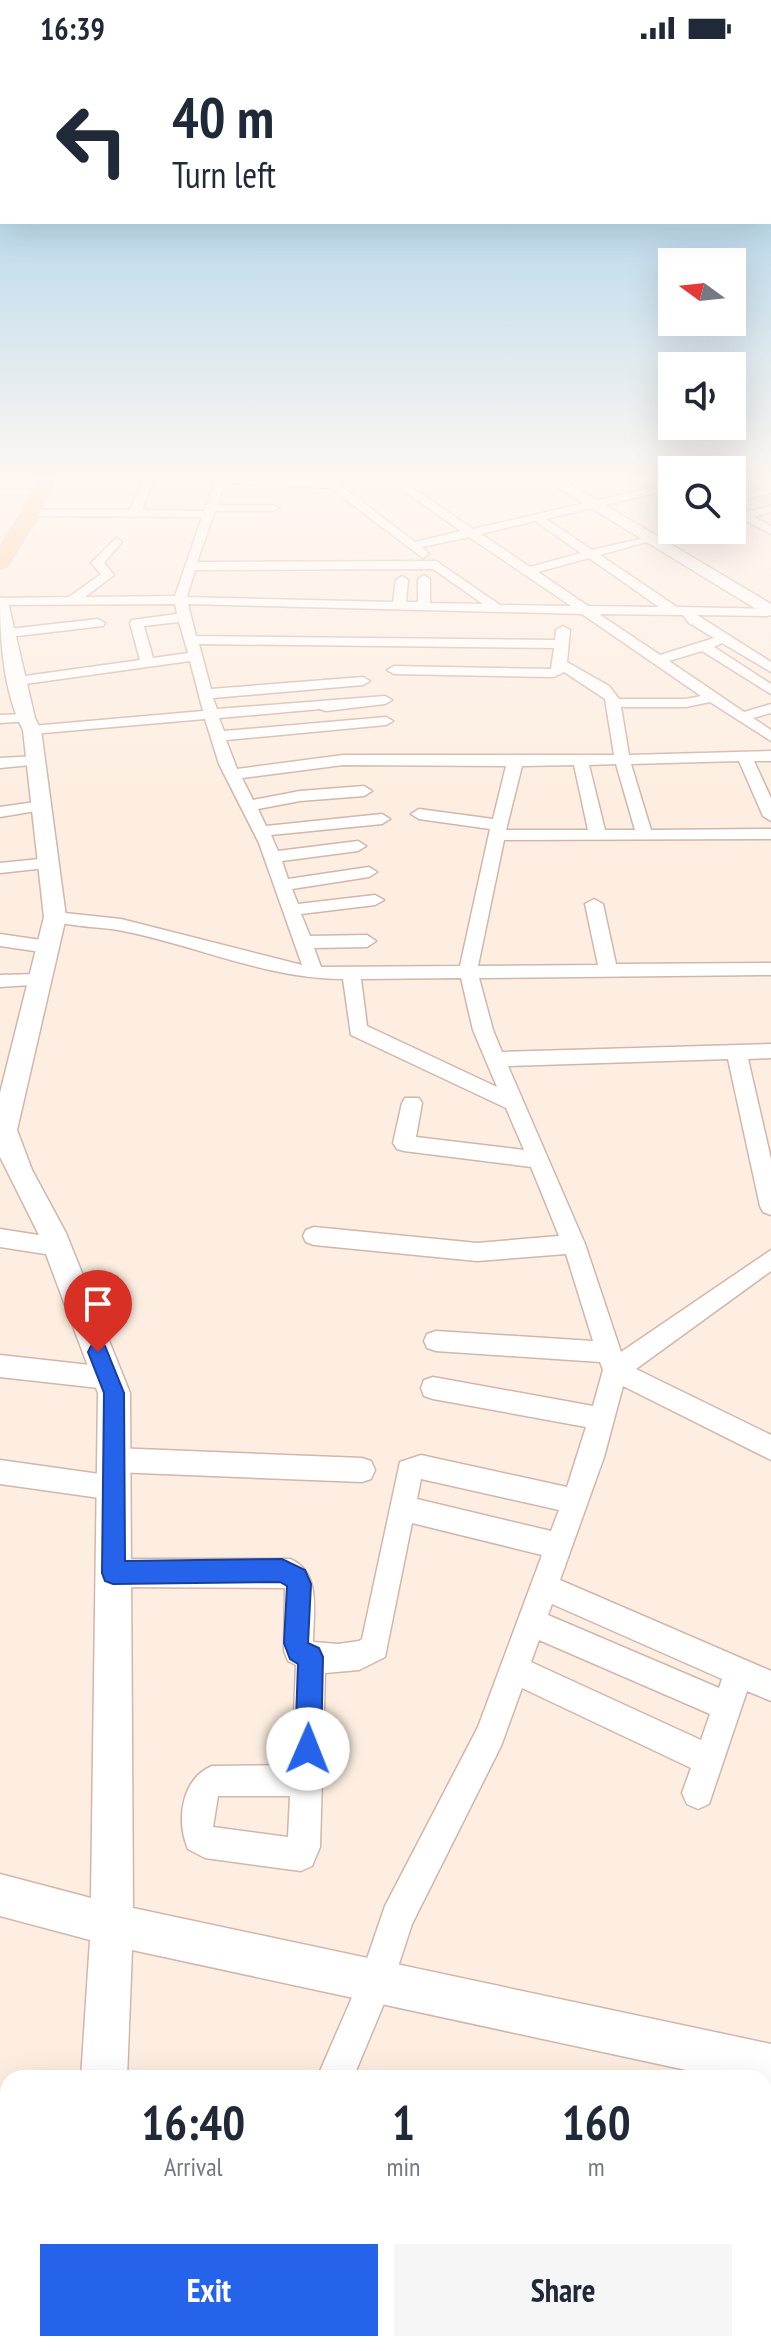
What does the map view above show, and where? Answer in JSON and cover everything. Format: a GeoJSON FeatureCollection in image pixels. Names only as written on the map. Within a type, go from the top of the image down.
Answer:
{"type":"FeatureCollection","features":[{"type":"Feature","properties":{"kind":"street"},"geometry":{"type":"LineString","coordinates":[[72,601],[97,583]]}},
{"type":"Feature","properties":{"kind":"street"},"geometry":{"type":"LineString","coordinates":[[185,583],[180,600],[225,759],[272,857],[314,973]]}},
{"type":"Feature","properties":{"kind":"street"},"geometry":{"type":"LineString","coordinates":[[399,606],[402,583]]}},
{"type":"Feature","properties":{"kind":"street"},"geometry":{"type":"LineString","coordinates":[[424,583],[424,606]]}},
{"type":"Feature","properties":{"kind":"street"},"geometry":{"type":"LineString","coordinates":[[461,583],[495,607]]}},
{"type":"Feature","properties":{"kind":"street"},"geometry":{"type":"LineString","coordinates":[[548,583],[771,737]]}},
{"type":"Feature","properties":{"kind":"street"},"geometry":{"type":"LineString","coordinates":[[639,583],[771,668]]}},
{"type":"Feature","properties":{"kind":"street"},"geometry":{"type":"LineString","coordinates":[[725,583],[769,609]]}},
{"type":"Feature","properties":{"kind":"street"},"geometry":{"type":"LineString","coordinates":[[727,583],[769,609]]}},
{"type":"Feature","properties":{"kind":"street"},"geometry":{"type":"LineString","coordinates":[[104,2070],[112,1925],[114,1393],[58,1247],[18,1170],[2,1129],[55,917],[36,761],[19,722],[1,602],[180,600],[378,612],[399,606],[560,610],[769,609]]}},
{"type":"Feature","properties":{"kind":"street"},"geometry":{"type":"LineString","coordinates":[[394,670],[554,673],[559,669],[564,620],[560,610]]}},
{"type":"Feature","properties":{"kind":"street"},"geometry":{"type":"LineString","coordinates":[[148,663],[137,623],[185,617]]}},
{"type":"Feature","properties":{"kind":"street"},"geometry":{"type":"LineString","coordinates":[[10,660],[98,623]]}},
{"type":"Feature","properties":{"kind":"street"},"geometry":{"type":"LineString","coordinates":[[660,660],[725,639]]}},
{"type":"Feature","properties":{"kind":"street"},"geometry":{"type":"LineString","coordinates":[[192,640],[560,644]]}},
{"type":"Feature","properties":{"kind":"street"},"geometry":{"type":"LineString","coordinates":[[703,646],[771,690]]}},
{"type":"Feature","properties":{"kind":"street"},"geometry":{"type":"LineString","coordinates":[[10,660],[148,663],[195,656]]}},
{"type":"Feature","properties":{"kind":"street"},"geometry":{"type":"LineString","coordinates":[[559,663],[610,693],[622,760],[645,836]]}},
{"type":"Feature","properties":{"kind":"street"},"geometry":{"type":"LineString","coordinates":[[205,694],[363,681]]}},
{"type":"Feature","properties":{"kind":"street"},"geometry":{"type":"LineString","coordinates":[[324,684],[330,731]]}},
{"type":"Feature","properties":{"kind":"street"},"geometry":{"type":"LineString","coordinates":[[613,703],[686,703],[714,697]]}},
{"type":"Feature","properties":{"kind":"street"},"geometry":{"type":"LineString","coordinates":[[19,722],[211,715],[385,700]]}},
{"type":"Feature","properties":{"kind":"street"},"geometry":{"type":"LineString","coordinates":[[743,717],[771,708]]}},
{"type":"Feature","properties":{"kind":"street"},"geometry":{"type":"LineString","coordinates":[[218,736],[330,731],[386,721]]}},
{"type":"Feature","properties":{"kind":"street"},"geometry":{"type":"LineString","coordinates":[[225,759],[333,748],[335,761]]}},
{"type":"Feature","properties":{"kind":"street"},"geometry":{"type":"LineString","coordinates":[[744,756],[771,816]]}},
{"type":"Feature","properties":{"kind":"street"},"geometry":{"type":"LineString","coordinates":[[234,774],[335,761],[515,762],[771,756]]}},
{"type":"Feature","properties":{"kind":"street"},"geometry":{"type":"LineString","coordinates":[[0,763],[36,761]]}},
{"type":"Feature","properties":{"kind":"street"},"geometry":{"type":"LineString","coordinates":[[581,761],[598,836]]}},
{"type":"Feature","properties":{"kind":"street"},"geometry":{"type":"LineString","coordinates":[[338,2070],[376,1982],[397,1918],[490,1735],[516,1670],[602,1419],[612,1361],[574,1244],[483,1030],[468,970],[515,762]]}},
{"type":"Feature","properties":{"kind":"street"},"geometry":{"type":"LineString","coordinates":[[249,806],[300,796],[364,791]]}},
{"type":"Feature","properties":{"kind":"street"},"geometry":{"type":"LineString","coordinates":[[0,812],[42,806]]}},
{"type":"Feature","properties":{"kind":"street"},"geometry":{"type":"LineString","coordinates":[[419,814],[498,830],[598,836],[771,834]]}},
{"type":"Feature","properties":{"kind":"street"},"geometry":{"type":"LineString","coordinates":[[261,831],[382,819]]}},
{"type":"Feature","properties":{"kind":"street"},"geometry":{"type":"LineString","coordinates":[[272,857],[358,846]]}},
{"type":"Feature","properties":{"kind":"street"},"geometry":{"type":"LineString","coordinates":[[0,868],[49,863]]}},
{"type":"Feature","properties":{"kind":"street"},"geometry":{"type":"LineString","coordinates":[[282,885],[369,872]]}},
{"type":"Feature","properties":{"kind":"street"},"geometry":{"type":"LineString","coordinates":[[291,910],[375,900]]}},
{"type":"Feature","properties":{"kind":"street"},"geometry":{"type":"LineString","coordinates":[[594,904],[608,970]]}},
{"type":"Feature","properties":{"kind":"street"},"geometry":{"type":"LineString","coordinates":[[55,917],[106,920],[253,962],[314,973],[771,969]]}},
{"type":"Feature","properties":{"kind":"street"},"geometry":{"type":"LineString","coordinates":[[0,940],[48,947]]}},
{"type":"Feature","properties":{"kind":"street"},"geometry":{"type":"LineString","coordinates":[[303,942],[367,941]]}},
{"type":"Feature","properties":{"kind":"street"},"geometry":{"type":"LineString","coordinates":[[351,972],[358,1030],[515,1104]]}},
{"type":"Feature","properties":{"kind":"street"},"geometry":{"type":"LineString","coordinates":[[0,981],[39,980]]}},
{"type":"Feature","properties":{"kind":"street"},"geometry":{"type":"LineString","coordinates":[[736,1051],[771,1206]]}},
{"type":"Feature","properties":{"kind":"street"},"geometry":{"type":"LineString","coordinates":[[496,1059],[771,1051]]}},
{"type":"Feature","properties":{"kind":"street"},"geometry":{"type":"LineString","coordinates":[[412,1103],[404,1143],[538,1160]]}},
{"type":"Feature","properties":{"kind":"street"},"geometry":{"type":"LineString","coordinates":[[314,1236],[477,1252],[574,1244]]}},
{"type":"Feature","properties":{"kind":"street"},"geometry":{"type":"LineString","coordinates":[[0,1238],[58,1247]]}},
{"type":"Feature","properties":{"kind":"street"},"geometry":{"type":"LineString","coordinates":[[612,1361],[771,1259]]}},
{"type":"Feature","properties":{"kind":"street"},"geometry":{"type":"LineString","coordinates":[[436,1341],[612,1361],[771,1448]]}},
{"type":"Feature","properties":{"kind":"street"},"geometry":{"type":"LineString","coordinates":[[0,1366],[108,1378]]}},
{"type":"Feature","properties":{"kind":"street"},"geometry":{"type":"LineString","coordinates":[[433,1388],[602,1419]]}},
{"type":"Feature","properties":{"kind":"street"},"geometry":{"type":"LineString","coordinates":[[113,1573],[290,1573],[299,1584],[298,1651],[311,1657],[358,1656],[368,1654],[375,1647],[409,1471],[421,1467],[576,1501]]}},
{"type":"Feature","properties":{"kind":"street"},"geometry":{"type":"LineString","coordinates":[[0,1472],[114,1474],[362,1470]]}},
{"type":"Feature","properties":{"kind":"street"},"geometry":{"type":"LineString","coordinates":[[402,1508],[559,1546]]}},
{"type":"Feature","properties":{"kind":"street"},"geometry":{"type":"LineString","coordinates":[[544,1587],[771,1686]]}},
{"type":"Feature","properties":{"kind":"street"},"geometry":{"type":"LineString","coordinates":[[533,1623],[727,1706]]}},
{"type":"Feature","properties":{"kind":"street"},"geometry":{"type":"LineString","coordinates":[[307,1780],[311,1657]]}},
{"type":"Feature","properties":{"kind":"street"},"geometry":{"type":"LineString","coordinates":[[516,1670],[709,1760]]}},
{"type":"Feature","properties":{"kind":"street"},"geometry":{"type":"LineString","coordinates":[[698,1793],[739,1672]]}},
{"type":"Feature","properties":{"kind":"street"},"geometry":{"type":"LineString","coordinates":[[0,1895],[112,1925],[768,2067]]}},
{"type":"Feature","properties":{"kind":"route"},"geometry":{"type":"LineString","coordinates":[[98,1352],[114,1393],[113,1573],[282,1571],[296,1578],[299,1584],[296,1643],[298,1651],[311,1657],[308,1749]]}}]}
